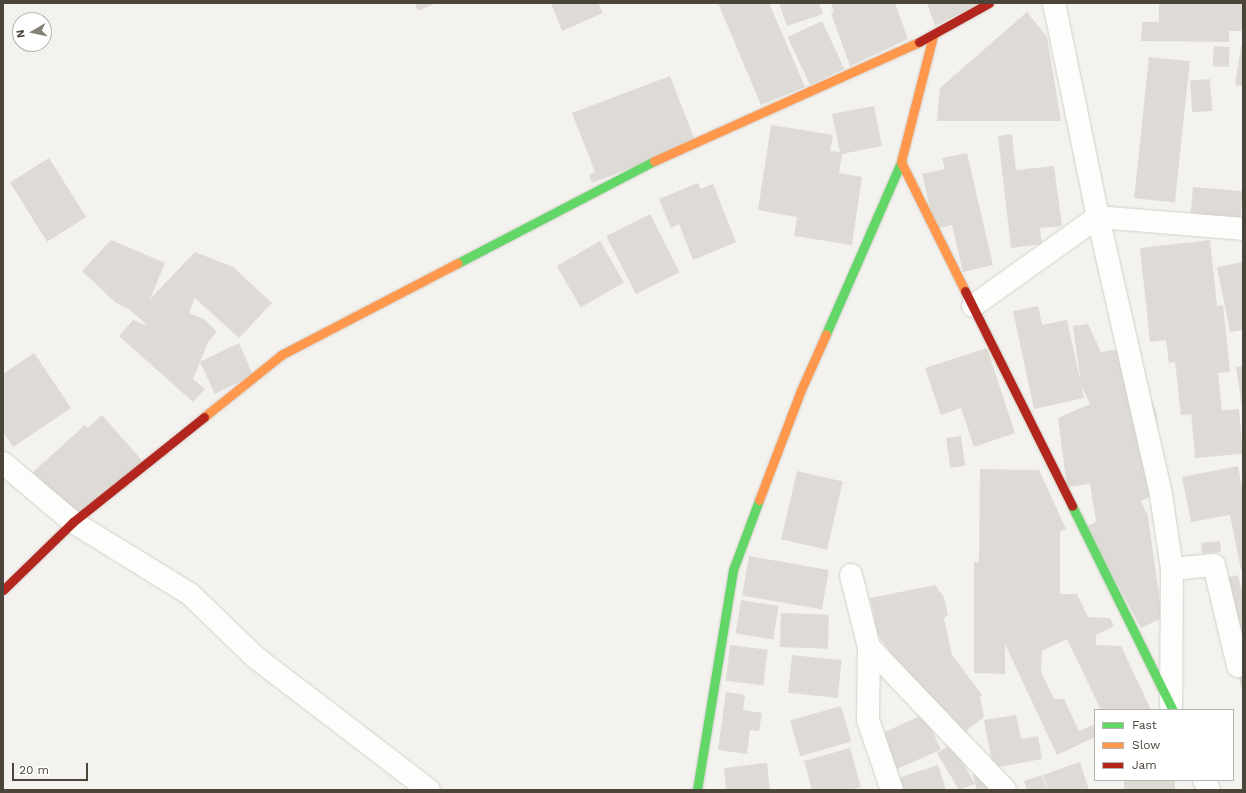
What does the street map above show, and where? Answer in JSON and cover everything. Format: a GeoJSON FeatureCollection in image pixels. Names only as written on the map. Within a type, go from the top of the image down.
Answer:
{"type":"FeatureCollection","features":[{"type":"Feature","properties":{"kind":"street"},"geometry":{"type":"LineString","coordinates":[[3,590],[73,522],[281,355],[686,145],[933,36],[989,3]]}},
{"type":"Feature","properties":{"kind":"street"},"geometry":{"type":"LineString","coordinates":[[1054,3],[1098,217],[1161,495],[1172,569],[1172,708]]}},
{"type":"Feature","properties":{"kind":"street"},"geometry":{"type":"LineString","coordinates":[[697,790],[733,570],[801,390],[902,162],[933,36]]}},
{"type":"Feature","properties":{"kind":"street"},"geometry":{"type":"LineString","coordinates":[[902,162],[1172,708]]}},
{"type":"Feature","properties":{"kind":"street"},"geometry":{"type":"LineString","coordinates":[[972,306],[1098,217],[1243,229]]}},
{"type":"Feature","properties":{"kind":"street"},"geometry":{"type":"LineString","coordinates":[[3,463],[73,522],[190,594],[255,657],[429,790]]}},
{"type":"Feature","properties":{"kind":"street"},"geometry":{"type":"LineString","coordinates":[[1172,569],[1214,565],[1238,666]]}},
{"type":"Feature","properties":{"kind":"street"},"geometry":{"type":"LineString","coordinates":[[851,575],[870,647],[868,720],[892,790]]}},
{"type":"Feature","properties":{"kind":"street"},"geometry":{"type":"LineString","coordinates":[[870,647],[1005,790]]}},
{"type":"Feature","properties":{"kind":"street"},"geometry":{"type":"LineString","coordinates":[[1204,781],[1209,790]]}},
{"type":"Feature","properties":{"kind":"building"},"geometry":{"type":"Polygon","coordinates":[[[415,3],[437,3],[418,11],[415,3]]]}},
{"type":"Feature","properties":{"kind":"building"},"geometry":{"type":"Polygon","coordinates":[[[551,3],[598,3],[603,13],[562,31],[551,3]]]}},
{"type":"Feature","properties":{"kind":"building"},"geometry":{"type":"Polygon","coordinates":[[[718,3],[769,3],[805,87],[761,105],[718,3]]]}},
{"type":"Feature","properties":{"kind":"building"},"geometry":{"type":"Polygon","coordinates":[[[779,3],[819,3],[823,14],[787,26],[779,3]]]}},
{"type":"Feature","properties":{"kind":"building"},"geometry":{"type":"Polygon","coordinates":[[[831,3],[895,3],[908,39],[850,66],[831,13],[834,12],[831,3]]]}},
{"type":"Feature","properties":{"kind":"building"},"geometry":{"type":"Polygon","coordinates":[[[927,3],[980,3],[935,26],[927,3]]]}},
{"type":"Feature","properties":{"kind":"building"},"geometry":{"type":"Polygon","coordinates":[[[1159,3],[1243,3],[1243,31],[1229,31],[1229,42],[1141,41],[1142,22],[1159,22],[1159,3]]]}},
{"type":"Feature","properties":{"kind":"building"},"geometry":{"type":"Polygon","coordinates":[[[1027,12],[1047,37],[1061,121],[937,121],[940,88],[1027,12]]]}},
{"type":"Feature","properties":{"kind":"building"},"geometry":{"type":"Polygon","coordinates":[[[822,21],[844,69],[810,85],[788,37],[822,21]]]}},
{"type":"Feature","properties":{"kind":"building"},"geometry":{"type":"Polygon","coordinates":[[[1214,46],[1230,47],[1229,67],[1213,66],[1214,46]]]}},
{"type":"Feature","properties":{"kind":"building"},"geometry":{"type":"Polygon","coordinates":[[[1241,46],[1243,46],[1243,86],[1235,85],[1241,46]]]}},
{"type":"Feature","properties":{"kind":"building"},"geometry":{"type":"Polygon","coordinates":[[[1149,57],[1190,61],[1175,203],[1134,198],[1149,57]]]}},
{"type":"Feature","properties":{"kind":"building"},"geometry":{"type":"Polygon","coordinates":[[[670,76],[696,143],[592,183],[589,175],[595,172],[572,113],[670,76]]]}},
{"type":"Feature","properties":{"kind":"building"},"geometry":{"type":"Polygon","coordinates":[[[1210,79],[1212,111],[1192,112],[1190,80],[1210,79]]]}},
{"type":"Feature","properties":{"kind":"building"},"geometry":{"type":"Polygon","coordinates":[[[874,106],[882,146],[842,154],[839,173],[862,177],[852,245],[794,236],[797,217],[758,210],[771,125],[833,135],[830,151],[840,152],[832,114],[874,106]]]}},
{"type":"Feature","properties":{"kind":"building"},"geometry":{"type":"Polygon","coordinates":[[[1012,134],[1016,170],[1054,166],[1062,226],[1040,228],[1042,244],[1011,248],[998,136],[1012,134]]]}},
{"type":"Feature","properties":{"kind":"building"},"geometry":{"type":"Polygon","coordinates":[[[967,153],[993,265],[963,272],[952,225],[935,229],[922,174],[945,169],[942,158],[967,153]]]}},
{"type":"Feature","properties":{"kind":"building"},"geometry":{"type":"Polygon","coordinates":[[[49,158],[86,217],[47,242],[10,182],[49,158]]]}},
{"type":"Feature","properties":{"kind":"building"},"geometry":{"type":"Polygon","coordinates":[[[698,183],[701,189],[713,184],[736,242],[693,260],[679,224],[671,228],[659,199],[698,183]]]}},
{"type":"Feature","properties":{"kind":"building"},"geometry":{"type":"Polygon","coordinates":[[[1193,187],[1243,191],[1239,233],[1189,229],[1193,187]]]}},
{"type":"Feature","properties":{"kind":"building"},"geometry":{"type":"Polygon","coordinates":[[[650,214],[680,272],[636,294],[606,236],[650,214]]]}},
{"type":"Feature","properties":{"kind":"building"},"geometry":{"type":"Polygon","coordinates":[[[111,240],[165,263],[150,299],[195,252],[233,267],[272,303],[239,338],[195,298],[189,313],[204,319],[217,332],[208,342],[193,379],[205,389],[193,402],[119,336],[133,320],[148,326],[129,309],[116,303],[82,271],[111,240]]]}},
{"type":"Feature","properties":{"kind":"building"},"geometry":{"type":"Polygon","coordinates":[[[1210,240],[1217,306],[1223,305],[1230,372],[1218,373],[1222,411],[1181,415],[1175,362],[1169,363],[1166,340],[1150,342],[1140,248],[1210,240]]]}},
{"type":"Feature","properties":{"kind":"building"},"geometry":{"type":"Polygon","coordinates":[[[600,241],[624,283],[581,308],[557,266],[600,241]]]}},
{"type":"Feature","properties":{"kind":"building"},"geometry":{"type":"Polygon","coordinates":[[[1243,262],[1243,330],[1230,332],[1217,267],[1243,262]]]}},
{"type":"Feature","properties":{"kind":"building"},"geometry":{"type":"Polygon","coordinates":[[[1038,306],[1042,325],[1067,320],[1081,384],[1073,326],[1088,324],[1101,352],[1128,348],[1156,411],[1160,443],[1153,495],[1141,501],[1148,516],[1162,618],[1141,628],[1086,527],[1096,522],[1090,484],[1067,487],[1058,418],[1090,404],[1081,385],[1084,398],[1034,409],[1013,311],[1038,306]]]}},
{"type":"Feature","properties":{"kind":"building"},"geometry":{"type":"Polygon","coordinates":[[[239,343],[253,375],[215,394],[200,362],[239,343]]]}},
{"type":"Feature","properties":{"kind":"building"},"geometry":{"type":"Polygon","coordinates":[[[987,348],[1015,433],[974,447],[961,408],[941,415],[925,368],[987,348]]]}},
{"type":"Feature","properties":{"kind":"building"},"geometry":{"type":"Polygon","coordinates":[[[34,353],[71,408],[13,447],[3,432],[3,374],[34,353]]]}},
{"type":"Feature","properties":{"kind":"building"},"geometry":{"type":"Polygon","coordinates":[[[1243,366],[1243,408],[1242,408],[1236,367],[1243,366]]]}},
{"type":"Feature","properties":{"kind":"building"},"geometry":{"type":"Polygon","coordinates":[[[1239,409],[1243,454],[1195,458],[1191,413],[1239,409]]]}},
{"type":"Feature","properties":{"kind":"building"},"geometry":{"type":"Polygon","coordinates":[[[102,415],[145,464],[79,524],[33,472],[85,425],[88,428],[102,415]]]}},
{"type":"Feature","properties":{"kind":"building"},"geometry":{"type":"Polygon","coordinates":[[[961,436],[965,466],[950,468],[946,438],[961,436]]]}},
{"type":"Feature","properties":{"kind":"building"},"geometry":{"type":"Polygon","coordinates":[[[1238,466],[1243,493],[1243,570],[1241,570],[1230,515],[1191,522],[1182,477],[1238,466]]]}},
{"type":"Feature","properties":{"kind":"building"},"geometry":{"type":"Polygon","coordinates":[[[980,469],[1039,470],[1066,529],[1060,532],[1060,594],[1077,594],[1088,617],[1110,618],[1114,626],[1096,635],[1096,645],[1121,646],[1151,709],[1101,709],[1067,639],[1042,651],[1041,672],[1054,699],[1064,699],[1079,731],[1094,724],[1094,737],[1057,755],[1005,644],[1005,674],[974,673],[974,562],[979,562],[980,469]]]}},
{"type":"Feature","properties":{"kind":"building"},"geometry":{"type":"Polygon","coordinates":[[[797,471],[843,482],[827,550],[781,539],[797,471]]]}},
{"type":"Feature","properties":{"kind":"building"},"geometry":{"type":"Polygon","coordinates":[[[1220,541],[1221,552],[1202,554],[1201,543],[1220,541]]]}},
{"type":"Feature","properties":{"kind":"building"},"geometry":{"type":"Polygon","coordinates":[[[749,556],[829,570],[822,609],[742,595],[749,556]]]}},
{"type":"Feature","properties":{"kind":"building"},"geometry":{"type":"Polygon","coordinates":[[[1238,575],[1243,595],[1242,690],[1215,581],[1238,575]]]}},
{"type":"Feature","properties":{"kind":"building"},"geometry":{"type":"Polygon","coordinates":[[[935,585],[944,597],[948,615],[944,618],[952,655],[982,695],[980,697],[984,717],[967,730],[973,760],[878,636],[870,598],[935,585]]]}},
{"type":"Feature","properties":{"kind":"building"},"geometry":{"type":"Polygon","coordinates":[[[741,600],[779,606],[773,640],[736,634],[741,600]]]}},
{"type":"Feature","properties":{"kind":"building"},"geometry":{"type":"Polygon","coordinates":[[[781,613],[829,615],[828,649],[780,647],[781,613]]]}},
{"type":"Feature","properties":{"kind":"building"},"geometry":{"type":"Polygon","coordinates":[[[730,645],[768,650],[763,685],[726,681],[730,645]]]}},
{"type":"Feature","properties":{"kind":"building"},"geometry":{"type":"Polygon","coordinates":[[[792,655],[842,660],[838,698],[788,693],[792,655]]]}},
{"type":"Feature","properties":{"kind":"building"},"geometry":{"type":"Polygon","coordinates":[[[726,692],[745,695],[743,710],[762,713],[759,731],[750,730],[747,754],[718,750],[726,692]]]}},
{"type":"Feature","properties":{"kind":"building"},"geometry":{"type":"Polygon","coordinates":[[[841,706],[851,742],[800,756],[790,721],[841,706]]]}},
{"type":"Feature","properties":{"kind":"building"},"geometry":{"type":"Polygon","coordinates":[[[925,714],[941,750],[889,773],[873,737],[925,714]]]}},
{"type":"Feature","properties":{"kind":"building"},"geometry":{"type":"Polygon","coordinates":[[[1016,715],[1021,739],[1038,736],[1042,759],[993,768],[984,720],[1016,715]]]}},
{"type":"Feature","properties":{"kind":"building"},"geometry":{"type":"Polygon","coordinates":[[[952,744],[975,784],[959,790],[937,753],[952,744]]]}},
{"type":"Feature","properties":{"kind":"building"},"geometry":{"type":"Polygon","coordinates":[[[850,748],[861,787],[850,790],[812,790],[804,761],[850,748]]]}},
{"type":"Feature","properties":{"kind":"building"},"geometry":{"type":"Polygon","coordinates":[[[1080,762],[1089,790],[1048,790],[1043,775],[1080,762]]]}},
{"type":"Feature","properties":{"kind":"building"},"geometry":{"type":"Polygon","coordinates":[[[767,763],[770,790],[726,790],[724,768],[767,763]]]}},
{"type":"Feature","properties":{"kind":"building"},"geometry":{"type":"Polygon","coordinates":[[[938,765],[946,790],[896,790],[892,780],[938,765]]]}},
{"type":"Feature","properties":{"kind":"building"},"geometry":{"type":"Polygon","coordinates":[[[985,772],[989,790],[977,790],[973,775],[985,772]]]}},
{"type":"Feature","properties":{"kind":"building"},"geometry":{"type":"Polygon","coordinates":[[[1042,775],[1047,790],[1027,790],[1024,781],[1042,775]]]}},
{"type":"Feature","properties":{"kind":"building"},"geometry":{"type":"Polygon","coordinates":[[[1124,781],[1175,781],[1175,790],[1124,790],[1124,781]]]}},
{"type":"Feature","properties":{"kind":"traffic: fast"},"geometry":{"type":"LineString","coordinates":[[458,263],[654,161]]}},
{"type":"Feature","properties":{"kind":"traffic: fast"},"geometry":{"type":"LineString","coordinates":[[826,334],[901,162]]}},
{"type":"Feature","properties":{"kind":"traffic: fast"},"geometry":{"type":"LineString","coordinates":[[697,790],[733,570],[759,500]]}},
{"type":"Feature","properties":{"kind":"traffic: fast"},"geometry":{"type":"LineString","coordinates":[[1072,506],[1173,709]]}},
{"type":"Feature","properties":{"kind":"traffic: slow"},"geometry":{"type":"LineString","coordinates":[[933,36],[901,162],[965,291]]}},
{"type":"Feature","properties":{"kind":"traffic: slow"},"geometry":{"type":"LineString","coordinates":[[654,161],[919,42]]}},
{"type":"Feature","properties":{"kind":"traffic: slow"},"geometry":{"type":"LineString","coordinates":[[204,417],[281,355],[458,263]]}},
{"type":"Feature","properties":{"kind":"traffic: slow"},"geometry":{"type":"LineString","coordinates":[[759,500],[801,390],[826,334]]}},
{"type":"Feature","properties":{"kind":"traffic: jam"},"geometry":{"type":"LineString","coordinates":[[919,42],[989,3]]}},
{"type":"Feature","properties":{"kind":"traffic: jam"},"geometry":{"type":"LineString","coordinates":[[965,291],[1072,506]]}},
{"type":"Feature","properties":{"kind":"traffic: jam"},"geometry":{"type":"LineString","coordinates":[[3,590],[73,522],[204,417]]}}]}
